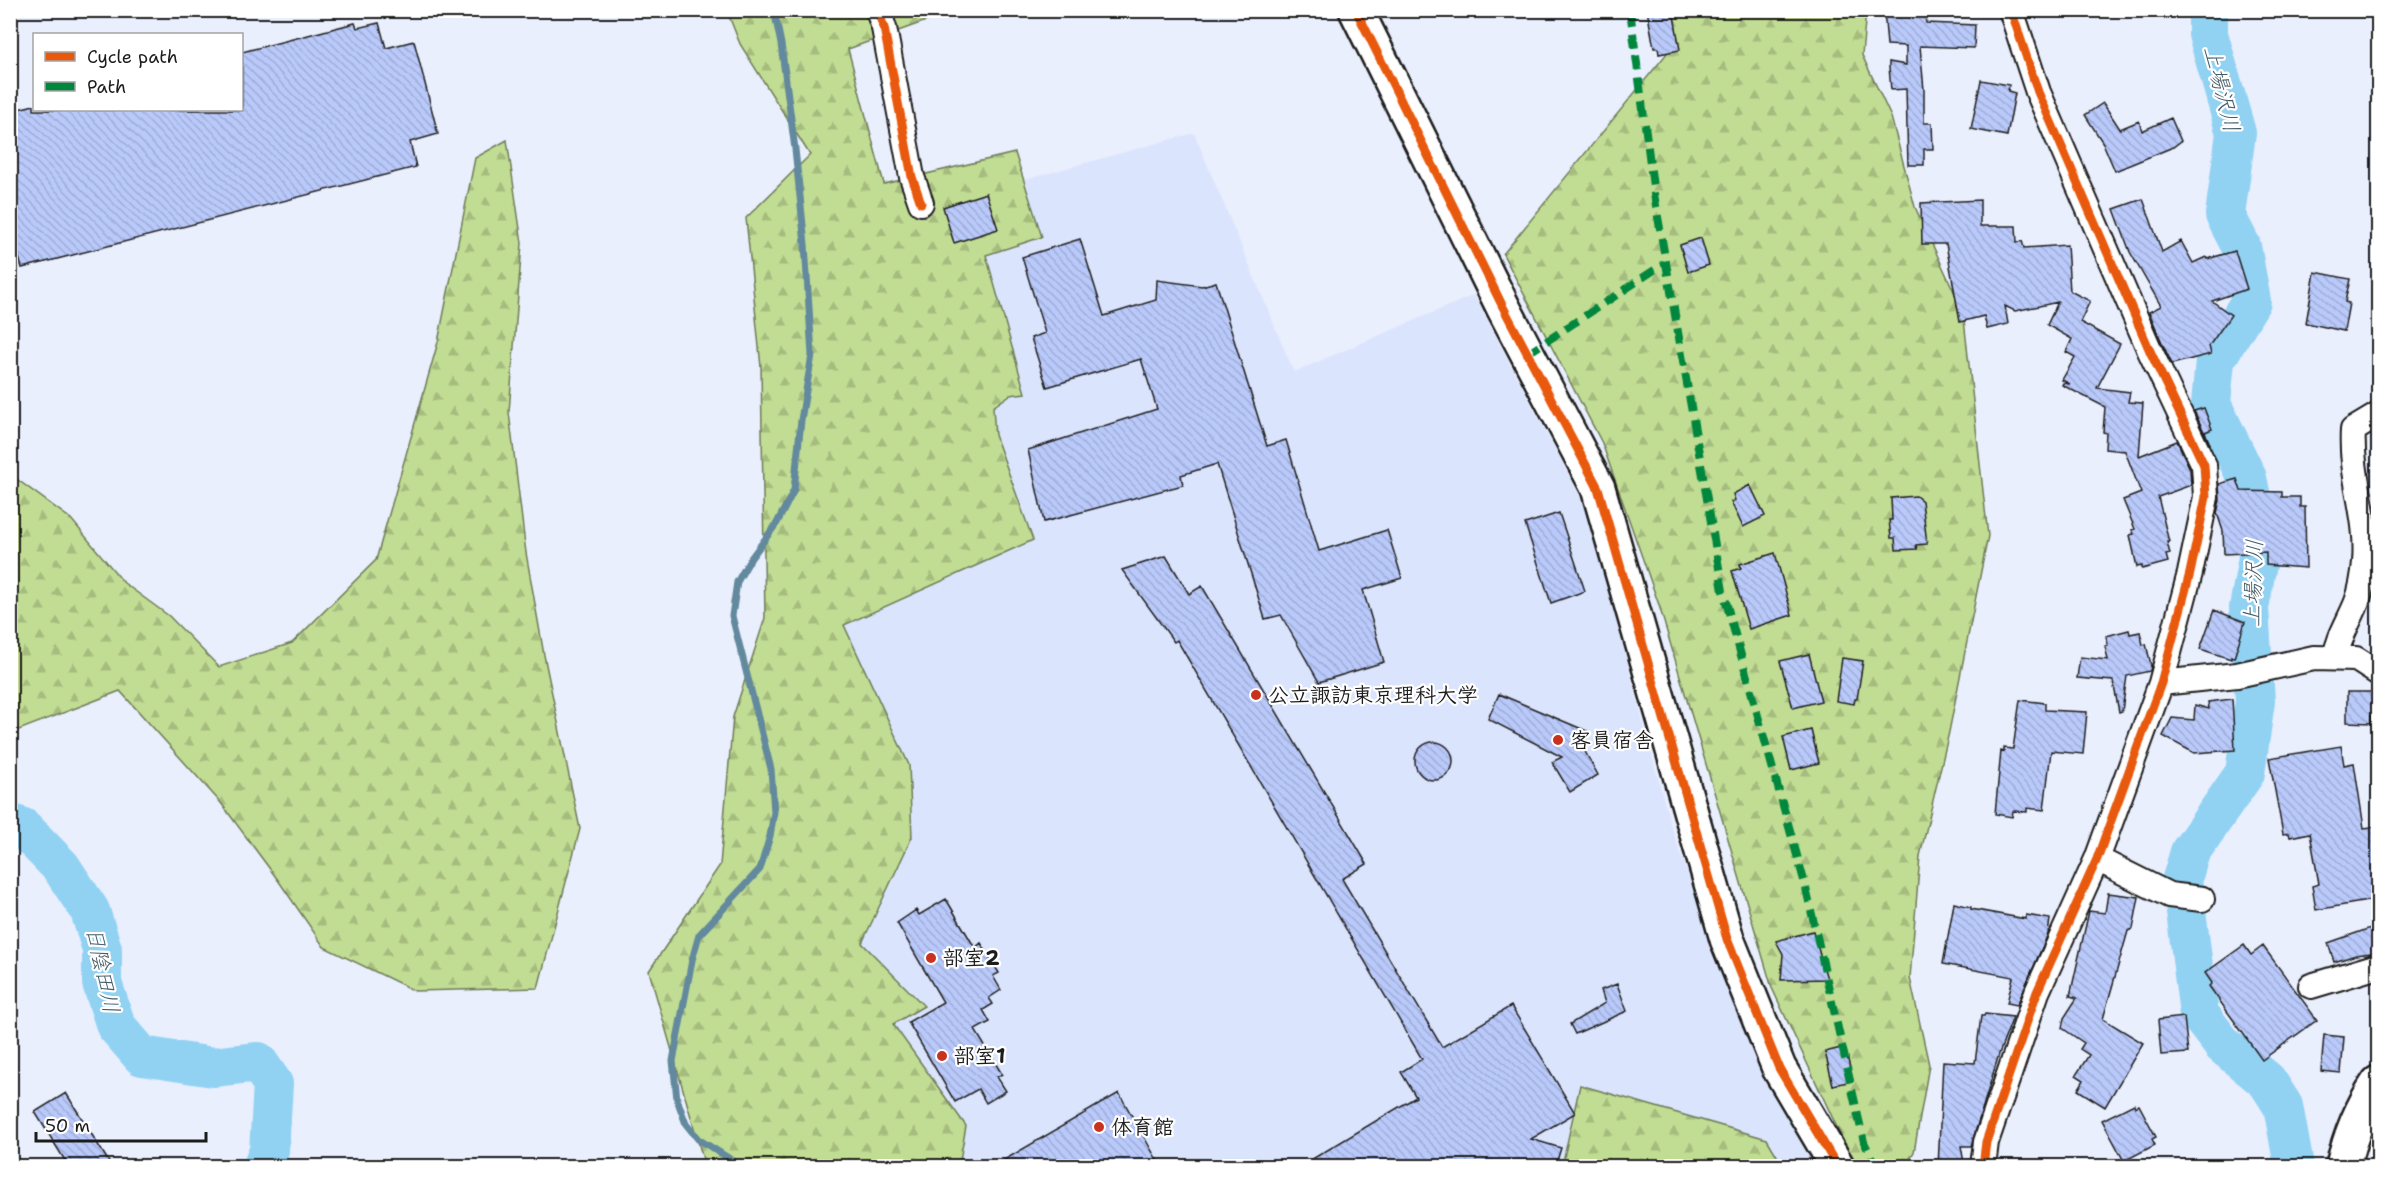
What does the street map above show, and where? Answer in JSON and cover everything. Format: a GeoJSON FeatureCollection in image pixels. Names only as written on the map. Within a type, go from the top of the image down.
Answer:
{"type":"FeatureCollection","features":[{"type":"Feature","properties":{"kind":"street"},"geometry":{"type":"LineString","coordinates":[[878,10],[884,28],[912,177],[921,203]]}},
{"type":"Feature","properties":{"kind":"street"},"geometry":{"type":"LineString","coordinates":[[1356,10],[1503,307],[1598,488],[1727,939],[1779,1068],[1836,1167]]}},
{"type":"Feature","properties":{"kind":"street"},"geometry":{"type":"LineString","coordinates":[[1983,1167],[1986,1142],[2037,992],[2097,859],[2161,683],[2190,573],[2206,497],[2204,465],[2150,351],[2043,103],[2011,10]]}},
{"type":"Feature","properties":{"kind":"street"},"geometry":{"type":"LineString","coordinates":[[2335,658],[2338,639],[2357,601],[2365,562],[2366,529],[2351,453],[2353,430],[2379,416]]}},
{"type":"Feature","properties":{"kind":"street"},"geometry":{"type":"LineString","coordinates":[[2161,683],[2237,675],[2314,658],[2356,659],[2379,673]]}},
{"type":"Feature","properties":{"kind":"street"},"geometry":{"type":"LineString","coordinates":[[2097,859],[2169,895],[2202,899]]}},
{"type":"Feature","properties":{"kind":"street"},"geometry":{"type":"LineString","coordinates":[[2312,986],[2379,966]]}},
{"type":"Feature","properties":{"kind":"street"},"geometry":{"type":"LineString","coordinates":[[2343,1167],[2349,1138],[2361,1109],[2379,1083]]}},
{"type":"Feature","properties":{"kind":"shaded area","name":"公立諏訪東京理科大学"},"geometry":{"type":"Polygon","coordinates":[[[1194,133],[1294,372],[1474,295],[1586,508],[1670,823],[1738,1018],[1818,1166],[959,1166],[966,1126],[893,1024],[923,1006],[862,943],[912,837],[909,765],[844,624],[1033,540],[995,435],[993,407],[1010,395],[1025,393],[986,255],[1042,237],[1024,180],[1194,133]]]}},
{"type":"Feature","properties":{"kind":"green space"},"geometry":{"type":"Polygon","coordinates":[[[727,11],[954,11],[848,49],[884,184],[1015,153],[1042,237],[986,255],[1025,393],[1010,395],[993,407],[995,435],[1033,540],[844,625],[909,765],[912,837],[862,943],[924,1006],[893,1024],[966,1126],[959,1166],[705,1166],[649,971],[720,865],[733,717],[765,618],[761,367],[746,218],[810,155],[740,44],[727,11]]]}},
{"type":"Feature","properties":{"kind":"green space"},"geometry":{"type":"Polygon","coordinates":[[[1661,11],[1866,11],[1862,55],[1891,117],[1915,207],[1963,311],[1988,536],[1949,732],[1920,856],[1910,978],[1929,1065],[1914,1152],[1905,1166],[1855,1166],[1772,988],[1659,605],[1602,443],[1503,254],[1677,41],[1661,11]]]}},
{"type":"Feature","properties":{"kind":"green space"},"geometry":{"type":"Polygon","coordinates":[[[507,140],[522,243],[509,412],[526,553],[544,655],[580,829],[538,988],[415,991],[324,947],[221,803],[120,691],[11,733],[11,475],[71,519],[124,583],[169,616],[219,667],[292,643],[376,560],[438,342],[475,158],[507,140]]]}},
{"type":"Feature","properties":{"kind":"green space"},"geometry":{"type":"Polygon","coordinates":[[[1580,1085],[1767,1139],[1783,1166],[1562,1166],[1580,1085]]]}},
{"type":"Feature","properties":{"kind":"building"},"geometry":{"type":"Polygon","coordinates":[[[1647,10],[1673,10],[1680,50],[1659,54],[1658,48],[1654,48],[1647,10]]]}},
{"type":"Feature","properties":{"kind":"building"},"geometry":{"type":"Polygon","coordinates":[[[1884,10],[1924,10],[1926,23],[1975,25],[1974,48],[1920,46],[1924,123],[1932,123],[1933,149],[1924,149],[1924,165],[1908,165],[1906,89],[1891,90],[1889,67],[1889,62],[1906,65],[1906,46],[1887,45],[1884,10]]]}},
{"type":"Feature","properties":{"kind":"building"},"geometry":{"type":"Polygon","coordinates":[[[355,23],[357,28],[379,23],[386,48],[414,41],[438,134],[410,142],[416,167],[22,268],[14,239],[10,240],[10,111],[33,105],[33,111],[243,111],[243,52],[355,23]]]}},
{"type":"Feature","properties":{"kind":"building"},"geometry":{"type":"Polygon","coordinates":[[[1981,80],[2009,85],[2008,91],[2015,93],[2007,136],[1971,129],[1981,80]]]}},
{"type":"Feature","properties":{"kind":"building"},"geometry":{"type":"Polygon","coordinates":[[[2103,103],[2120,129],[2139,121],[2142,131],[2171,118],[2181,141],[2173,147],[2115,171],[2103,143],[2085,115],[2103,103]]]}},
{"type":"Feature","properties":{"kind":"building"},"geometry":{"type":"Polygon","coordinates":[[[986,193],[998,229],[954,243],[943,207],[986,193]]]}},
{"type":"Feature","properties":{"kind":"building"},"geometry":{"type":"Polygon","coordinates":[[[2143,199],[2162,252],[2181,241],[2193,263],[2206,257],[2207,259],[2235,251],[2247,289],[2212,301],[2231,315],[2209,346],[2211,354],[2172,364],[2163,345],[2149,312],[2161,306],[2130,252],[2114,209],[2143,199]]]}},
{"type":"Feature","properties":{"kind":"building"},"geometry":{"type":"Polygon","coordinates":[[[1980,200],[1980,226],[2016,226],[2017,243],[2022,241],[2024,248],[2067,245],[2070,291],[2090,301],[2080,322],[2120,344],[2097,388],[2130,392],[2128,402],[2143,403],[2139,456],[2177,441],[2190,469],[2191,485],[2158,497],[2169,542],[2167,542],[2170,554],[2166,555],[2168,562],[2142,569],[2142,566],[2137,567],[2130,535],[2134,534],[2132,530],[2135,529],[2123,500],[2141,493],[2125,451],[2105,449],[2106,433],[2103,432],[2105,407],[2062,385],[2063,383],[2070,384],[2062,380],[2075,357],[2066,352],[2072,339],[2047,325],[2058,302],[2015,311],[2005,306],[2008,324],[1987,329],[1984,316],[1960,322],[1946,244],[1922,244],[1921,203],[1980,200]]]}},
{"type":"Feature","properties":{"kind":"building"},"geometry":{"type":"Polygon","coordinates":[[[1701,238],[1709,265],[1688,272],[1680,245],[1701,238]]]}},
{"type":"Feature","properties":{"kind":"building"},"geometry":{"type":"Polygon","coordinates":[[[1080,239],[1104,316],[1156,300],[1157,280],[1202,286],[1216,282],[1267,446],[1286,440],[1319,551],[1387,530],[1402,578],[1363,590],[1384,662],[1319,682],[1281,615],[1265,619],[1217,464],[1181,475],[1183,485],[1044,522],[1028,450],[1157,409],[1141,359],[1047,387],[1031,338],[1045,333],[1022,257],[1080,239]]]}},
{"type":"Feature","properties":{"kind":"building"},"geometry":{"type":"Polygon","coordinates":[[[2315,272],[2350,279],[2345,302],[2349,303],[2344,331],[2306,323],[2315,272]]]}},
{"type":"Feature","properties":{"kind":"building"},"geometry":{"type":"Polygon","coordinates":[[[2204,408],[2212,429],[2205,432],[2210,444],[2194,411],[2204,408]]]}},
{"type":"Feature","properties":{"kind":"building"},"geometry":{"type":"Polygon","coordinates":[[[2237,479],[2241,491],[2282,492],[2282,497],[2300,497],[2300,507],[2305,507],[2306,568],[2266,565],[2266,552],[2224,554],[2223,531],[2217,513],[2220,500],[2219,484],[2237,479]]]}},
{"type":"Feature","properties":{"kind":"building"},"geometry":{"type":"Polygon","coordinates":[[[1750,485],[1765,516],[1743,527],[1731,502],[1735,500],[1733,494],[1750,485]]]}},
{"type":"Feature","properties":{"kind":"building"},"geometry":{"type":"Polygon","coordinates":[[[1916,496],[1922,501],[1927,544],[1916,545],[1917,549],[1896,550],[1895,538],[1891,538],[1889,520],[1892,520],[1891,498],[1916,496]]]}},
{"type":"Feature","properties":{"kind":"building"},"geometry":{"type":"Polygon","coordinates":[[[1559,513],[1585,591],[1551,603],[1525,524],[1559,513]]]}},
{"type":"Feature","properties":{"kind":"building"},"geometry":{"type":"Polygon","coordinates":[[[1775,553],[1792,615],[1749,629],[1732,571],[1741,568],[1740,564],[1775,553]]]}},
{"type":"Feature","properties":{"kind":"building"},"geometry":{"type":"Polygon","coordinates":[[[1166,556],[1189,594],[1202,586],[1367,864],[1342,879],[1442,1047],[1511,1006],[1575,1113],[1531,1139],[1561,1148],[1555,1167],[1299,1167],[1416,1097],[1401,1072],[1422,1059],[1177,640],[1174,642],[1122,570],[1166,556]]]}},
{"type":"Feature","properties":{"kind":"building"},"geometry":{"type":"Polygon","coordinates":[[[2214,610],[2245,622],[2234,658],[2200,649],[2214,610]]]}},
{"type":"Feature","properties":{"kind":"building"},"geometry":{"type":"Polygon","coordinates":[[[2129,630],[2130,634],[2140,632],[2143,645],[2146,644],[2151,665],[2150,671],[2127,676],[2122,711],[2119,712],[2113,681],[2077,678],[2080,657],[2108,660],[2105,646],[2108,645],[2106,636],[2129,630]]]}},
{"type":"Feature","properties":{"kind":"building"},"geometry":{"type":"Polygon","coordinates":[[[1809,654],[1821,701],[1793,708],[1780,661],[1809,654]]]}},
{"type":"Feature","properties":{"kind":"building"},"geometry":{"type":"Polygon","coordinates":[[[1842,658],[1863,661],[1857,699],[1854,704],[1836,701],[1842,658]]]}},
{"type":"Feature","properties":{"kind":"building"},"geometry":{"type":"Polygon","coordinates":[[[2347,692],[2372,692],[2372,698],[2376,698],[2376,716],[2371,716],[2371,723],[2347,722],[2347,692]]]}},
{"type":"Feature","properties":{"kind":"building","name":"客員宿舎"},"geometry":{"type":"Polygon","coordinates":[[[1499,694],[1589,732],[1583,748],[1598,775],[1570,792],[1552,762],[1562,757],[1488,719],[1499,694]]]}},
{"type":"Feature","properties":{"kind":"building"},"geometry":{"type":"Polygon","coordinates":[[[2232,699],[2235,750],[2194,753],[2163,736],[2172,718],[2194,720],[2195,705],[2209,709],[2208,702],[2232,699]]]}},
{"type":"Feature","properties":{"kind":"building"},"geometry":{"type":"Polygon","coordinates":[[[2020,700],[2045,703],[2045,710],[2087,712],[2083,754],[2051,751],[2044,810],[2027,808],[2027,812],[2013,811],[2012,817],[1995,814],[2001,751],[2004,752],[2004,748],[2013,749],[2020,700]]]}},
{"type":"Feature","properties":{"kind":"building"},"geometry":{"type":"Polygon","coordinates":[[[1811,730],[1819,763],[1791,770],[1783,737],[1811,730]]]}},
{"type":"Feature","properties":{"kind":"building"},"geometry":{"type":"Polygon","coordinates":[[[1434,742],[1448,747],[1453,761],[1448,775],[1434,780],[1420,775],[1415,761],[1420,747],[1434,742]]]}},
{"type":"Feature","properties":{"kind":"building"},"geometry":{"type":"Polygon","coordinates":[[[2341,746],[2344,765],[2354,763],[2364,828],[2379,826],[2379,899],[2316,910],[2312,886],[2319,884],[2310,833],[2290,837],[2289,833],[2283,834],[2269,758],[2341,746]]]}},
{"type":"Feature","properties":{"kind":"building"},"geometry":{"type":"Polygon","coordinates":[[[2108,893],[2139,897],[2133,929],[2128,931],[2103,1019],[2143,1043],[2105,1107],[2078,1090],[2084,1080],[2076,1075],[2089,1055],[2080,1049],[2084,1043],[2062,1028],[2064,1018],[2077,998],[2070,996],[2089,911],[2105,913],[2108,893]]]}},
{"type":"Feature","properties":{"kind":"building"},"geometry":{"type":"Polygon","coordinates":[[[946,899],[975,948],[981,943],[999,973],[993,976],[1001,990],[989,998],[993,1004],[983,1010],[990,1022],[975,1030],[1002,1074],[997,1077],[1006,1091],[986,1103],[978,1089],[955,1102],[908,1022],[943,1002],[897,923],[916,910],[919,915],[946,899]]]}},
{"type":"Feature","properties":{"kind":"building"},"geometry":{"type":"Polygon","coordinates":[[[1954,903],[1971,907],[1971,909],[2026,919],[2026,915],[2050,919],[2048,934],[2017,1005],[2007,1003],[2013,977],[1943,964],[1954,903]]]}},
{"type":"Feature","properties":{"kind":"building"},"geometry":{"type":"Polygon","coordinates":[[[2379,925],[2379,952],[2356,955],[2334,962],[2328,943],[2379,925]]]}},
{"type":"Feature","properties":{"kind":"building"},"geometry":{"type":"Polygon","coordinates":[[[1813,931],[1827,979],[1781,980],[1783,954],[1776,941],[1813,931]]]}},
{"type":"Feature","properties":{"kind":"building"},"geometry":{"type":"Polygon","coordinates":[[[2244,945],[2251,955],[2263,946],[2317,1020],[2262,1060],[2209,986],[2212,983],[2205,973],[2244,945]]]}},
{"type":"Feature","properties":{"kind":"building"},"geometry":{"type":"Polygon","coordinates":[[[1617,984],[1627,1011],[1575,1034],[1570,1024],[1605,1003],[1601,990],[1617,984]]]}},
{"type":"Feature","properties":{"kind":"building"},"geometry":{"type":"Polygon","coordinates":[[[1985,1014],[2013,1017],[1999,1054],[1971,1146],[1961,1146],[1964,1163],[1961,1163],[1961,1167],[1938,1167],[1943,1061],[1975,1063],[1981,1016],[1985,1014]]]}},
{"type":"Feature","properties":{"kind":"building"},"geometry":{"type":"Polygon","coordinates":[[[2184,1017],[2188,1053],[2161,1055],[2158,1020],[2184,1017]]]}},
{"type":"Feature","properties":{"kind":"building"},"geometry":{"type":"Polygon","coordinates":[[[2324,1035],[2344,1037],[2341,1073],[2321,1071],[2324,1035]]]}},
{"type":"Feature","properties":{"kind":"building"},"geometry":{"type":"Polygon","coordinates":[[[1845,1047],[1853,1081],[1833,1085],[1825,1052],[1845,1047]]]}},
{"type":"Feature","properties":{"kind":"building"},"geometry":{"type":"Polygon","coordinates":[[[66,1093],[112,1167],[69,1167],[35,1112],[66,1093]]]}},
{"type":"Feature","properties":{"kind":"building","name":"体育館"},"geometry":{"type":"Polygon","coordinates":[[[1119,1093],[1161,1167],[992,1167],[1119,1093]]]}},
{"type":"Feature","properties":{"kind":"building"},"geometry":{"type":"Polygon","coordinates":[[[2134,1104],[2135,1107],[2139,1105],[2156,1137],[2152,1139],[2155,1145],[2124,1161],[2102,1120],[2134,1104]]]}},
{"type":"Feature","properties":{"kind":"waterway"},"geometry":{"type":"LineString","coordinates":[[741,1166],[698,1139],[686,1124],[677,1099],[673,1061],[692,960],[699,935],[760,869],[770,836],[774,812],[771,769],[732,616],[737,582],[751,558],[777,523],[794,490],[801,420],[812,355],[805,244],[795,149],[781,44],[774,10]]}},
{"type":"Feature","properties":{"kind":"waterway","name":"上場沢川"},"geometry":{"type":"LineString","coordinates":[[2208,10],[2208,34],[2236,133],[2225,215],[2241,246],[2251,301],[2215,360],[2211,404],[2247,478],[2253,507],[2258,558],[2249,608],[2255,701],[2245,773],[2190,852],[2182,879],[2199,1014],[2223,1045],[2267,1081],[2283,1106],[2294,1166]]}},
{"type":"Feature","properties":{"kind":"waterway","name":"日陰田川"},"geometry":{"type":"LineString","coordinates":[[10,823],[23,828],[61,867],[90,911],[102,949],[102,983],[116,1026],[142,1056],[213,1067],[258,1062],[273,1084],[269,1151],[263,1166]]}},
{"type":"Feature","properties":{"kind":"marked path"},"geometry":{"type":"LineString","coordinates":[[1630,10],[1654,194],[1723,591],[1805,884],[1864,1142],[1876,1166]]}},
{"type":"Feature","properties":{"kind":"marked path"},"geometry":{"type":"LineString","coordinates":[[1527,354],[1665,263]]}},
{"type":"Feature","properties":{"kind":"cycle path"},"geometry":{"type":"LineString","coordinates":[[878,10],[884,28],[912,177],[921,203]]}},
{"type":"Feature","properties":{"kind":"cycle path"},"geometry":{"type":"LineString","coordinates":[[1356,10],[1503,307],[1598,488],[1727,939],[1779,1068],[1837,1166]]}},
{"type":"Feature","properties":{"kind":"cycle path"},"geometry":{"type":"LineString","coordinates":[[1983,1166],[1986,1142],[2037,992],[2097,859],[2161,683],[2190,573],[2206,497],[2204,465],[2150,351],[2038,92],[2011,10]]}},
{"type":"Feature","properties":{"kind":"place","name":"公立諏訪東京理科大学"},"geometry":{"type":"Point","coordinates":[1256,695]}},
{"type":"Feature","properties":{"kind":"place","name":"客員宿舎"},"geometry":{"type":"Point","coordinates":[1558,740]}},
{"type":"Feature","properties":{"kind":"place","name":"部室2"},"geometry":{"type":"Point","coordinates":[931,958]}},
{"type":"Feature","properties":{"kind":"place","name":"部室1"},"geometry":{"type":"Point","coordinates":[942,1056]}},
{"type":"Feature","properties":{"kind":"place","name":"体育館"},"geometry":{"type":"Point","coordinates":[1099,1127]}}]}
